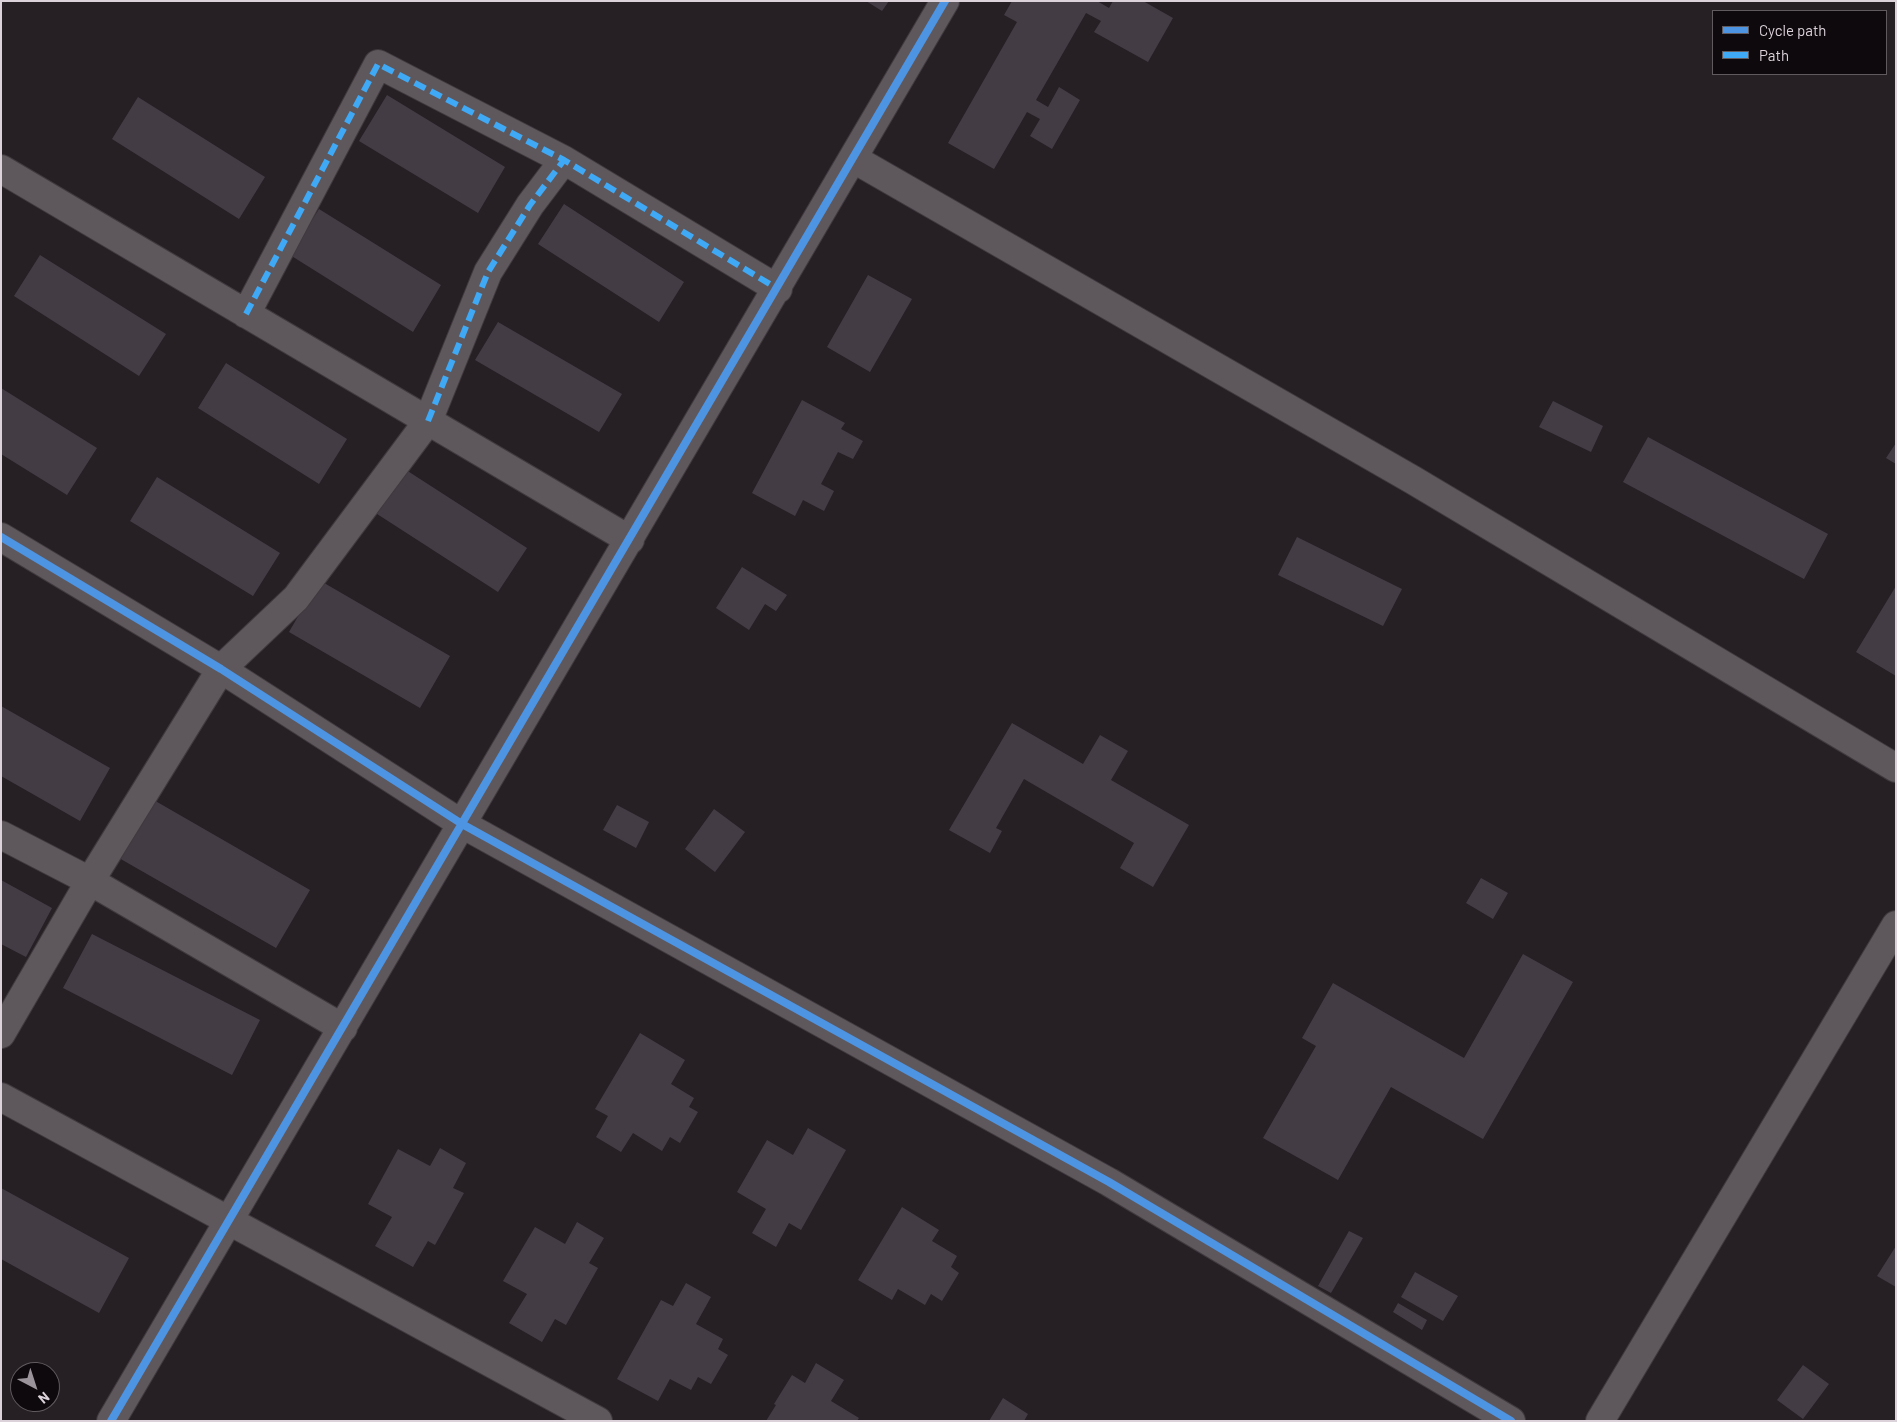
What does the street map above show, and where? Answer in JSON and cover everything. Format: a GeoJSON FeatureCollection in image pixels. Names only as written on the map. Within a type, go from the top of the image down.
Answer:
{"type":"FeatureCollection","features":[{"type":"Feature","properties":{"kind":"street"},"geometry":{"type":"LineString","coordinates":[[111,1421],[946,1]]}},
{"type":"Feature","properties":{"kind":"street"},"geometry":{"type":"LineString","coordinates":[[246,314],[378,64],[564,160],[778,289]]}},
{"type":"Feature","properties":{"kind":"street"},"geometry":{"type":"LineString","coordinates":[[854,158],[1413,480],[1896,768]]}},
{"type":"Feature","properties":{"kind":"street"},"geometry":{"type":"LineString","coordinates":[[1,1034],[90,881],[221,669],[296,598],[428,421],[488,272],[530,205],[564,160]]}},
{"type":"Feature","properties":{"kind":"street"},"geometry":{"type":"LineString","coordinates":[[1,169],[630,540]]}},
{"type":"Feature","properties":{"kind":"street"},"geometry":{"type":"LineString","coordinates":[[1,537],[221,669],[462,824],[1109,1182],[1511,1421]]}},
{"type":"Feature","properties":{"kind":"street"},"geometry":{"type":"LineString","coordinates":[[1,835],[90,881],[343,1028]]}},
{"type":"Feature","properties":{"kind":"street"},"geometry":{"type":"LineString","coordinates":[[1600,1421],[1896,925]]}},
{"type":"Feature","properties":{"kind":"street"},"geometry":{"type":"LineString","coordinates":[[1,1097],[598,1421]]}},
{"type":"Feature","properties":{"kind":"building"},"geometry":{"type":"Polygon","coordinates":[[[866,1],[889,1],[882,11],[866,1]]]}},
{"type":"Feature","properties":{"kind":"building"},"geometry":{"type":"Polygon","coordinates":[[[1012,1],[1097,1],[1109,8],[1113,1],[1143,1],[1173,18],[1148,62],[1094,32],[1101,21],[1086,13],[1036,100],[1048,107],[1059,87],[1080,100],[1052,149],[1030,136],[1040,119],[1027,112],[994,169],[948,143],[1017,22],[1004,15],[1012,1]]]}},
{"type":"Feature","properties":{"kind":"building"},"geometry":{"type":"Polygon","coordinates":[[[387,95],[505,167],[478,213],[359,141],[387,95]]]}},
{"type":"Feature","properties":{"kind":"building"},"geometry":{"type":"Polygon","coordinates":[[[138,97],[265,177],[239,219],[112,139],[138,97]]]}},
{"type":"Feature","properties":{"kind":"building"},"geometry":{"type":"Polygon","coordinates":[[[564,204],[684,282],[659,322],[538,244],[564,204]]]}},
{"type":"Feature","properties":{"kind":"building"},"geometry":{"type":"Polygon","coordinates":[[[319,209],[441,285],[413,332],[290,255],[319,209]]]}},
{"type":"Feature","properties":{"kind":"building"},"geometry":{"type":"Polygon","coordinates":[[[40,255],[166,334],[139,376],[14,296],[40,255]]]}},
{"type":"Feature","properties":{"kind":"building"},"geometry":{"type":"Polygon","coordinates":[[[868,275],[912,299],[870,372],[827,347],[868,275]]]}},
{"type":"Feature","properties":{"kind":"building"},"geometry":{"type":"Polygon","coordinates":[[[498,322],[622,394],[599,432],[475,360],[498,322]]]}},
{"type":"Feature","properties":{"kind":"building"},"geometry":{"type":"Polygon","coordinates":[[[226,363],[347,439],[319,484],[198,408],[226,363]]]}},
{"type":"Feature","properties":{"kind":"building"},"geometry":{"type":"Polygon","coordinates":[[[1,388],[97,448],[67,495],[1,454],[1,388]]]}},
{"type":"Feature","properties":{"kind":"building"},"geometry":{"type":"Polygon","coordinates":[[[802,400],[845,423],[841,429],[863,441],[853,459],[838,452],[821,484],[834,491],[824,511],[803,500],[795,516],[752,493],[802,400]]]}},
{"type":"Feature","properties":{"kind":"building"},"geometry":{"type":"Polygon","coordinates":[[[1553,401],[1603,426],[1591,452],[1539,427],[1553,401]]]}},
{"type":"Feature","properties":{"kind":"building"},"geometry":{"type":"Polygon","coordinates":[[[1648,437],[1828,534],[1804,579],[1623,482],[1648,437]]]}},
{"type":"Feature","properties":{"kind":"building"},"geometry":{"type":"Polygon","coordinates":[[[1896,443],[1896,464],[1886,458],[1896,443]]]}},
{"type":"Feature","properties":{"kind":"building"},"geometry":{"type":"Polygon","coordinates":[[[403,468],[527,548],[498,592],[374,512],[403,468]]]}},
{"type":"Feature","properties":{"kind":"building"},"geometry":{"type":"Polygon","coordinates":[[[157,477],[280,553],[253,596],[130,521],[157,477]]]}},
{"type":"Feature","properties":{"kind":"building"},"geometry":{"type":"Polygon","coordinates":[[[1297,537],[1402,589],[1383,626],[1278,575],[1297,537]]]}},
{"type":"Feature","properties":{"kind":"building"},"geometry":{"type":"Polygon","coordinates":[[[742,567],[787,595],[776,611],[765,604],[749,630],[716,608],[742,567]]]}},
{"type":"Feature","properties":{"kind":"building"},"geometry":{"type":"Polygon","coordinates":[[[319,580],[450,656],[420,708],[289,632],[319,580]]]}},
{"type":"Feature","properties":{"kind":"building"},"geometry":{"type":"Polygon","coordinates":[[[1896,586],[1896,676],[1856,652],[1896,586]]]}},
{"type":"Feature","properties":{"kind":"building"},"geometry":{"type":"Polygon","coordinates":[[[1,706],[110,768],[80,821],[1,776],[1,706]]]}},
{"type":"Feature","properties":{"kind":"building"},"geometry":{"type":"Polygon","coordinates":[[[1012,723],[1083,764],[1100,735],[1128,751],[1111,780],[1189,825],[1153,887],[1120,868],[1134,843],[1024,779],[996,828],[1002,831],[990,853],[949,830],[1012,723]]]}},
{"type":"Feature","properties":{"kind":"building"},"geometry":{"type":"Polygon","coordinates":[[[145,795],[310,890],[276,948],[112,854],[145,795]]]}},
{"type":"Feature","properties":{"kind":"building"},"geometry":{"type":"Polygon","coordinates":[[[617,805],[649,822],[636,848],[603,830],[617,805]]]}},
{"type":"Feature","properties":{"kind":"building"},"geometry":{"type":"Polygon","coordinates":[[[714,809],[745,832],[715,872],[685,849],[714,809]]]}},
{"type":"Feature","properties":{"kind":"building"},"geometry":{"type":"Polygon","coordinates":[[[1481,878],[1508,893],[1493,919],[1466,903],[1481,878]]]}},
{"type":"Feature","properties":{"kind":"building"},"geometry":{"type":"Polygon","coordinates":[[[1,880],[52,908],[26,957],[1,944],[1,880]]]}},
{"type":"Feature","properties":{"kind":"building"},"geometry":{"type":"Polygon","coordinates":[[[92,934],[260,1020],[232,1075],[63,988],[92,934]]]}},
{"type":"Feature","properties":{"kind":"building"},"geometry":{"type":"Polygon","coordinates":[[[1523,954],[1573,982],[1483,1139],[1391,1087],[1338,1180],[1263,1138],[1316,1046],[1302,1038],[1333,983],[1464,1058],[1523,954]]]}},
{"type":"Feature","properties":{"kind":"building"},"geometry":{"type":"Polygon","coordinates":[[[640,1033],[685,1060],[671,1084],[694,1098],[689,1107],[698,1112],[680,1143],[670,1137],[662,1151],[633,1133],[621,1152],[596,1137],[608,1116],[595,1109],[640,1033]]]}},
{"type":"Feature","properties":{"kind":"building"},"geometry":{"type":"Polygon","coordinates":[[[808,1128],[846,1150],[801,1230],[789,1223],[776,1247],[752,1233],[766,1209],[737,1192],[767,1140],[793,1155],[808,1128]]]}},
{"type":"Feature","properties":{"kind":"building"},"geometry":{"type":"Polygon","coordinates":[[[440,1148],[466,1163],[453,1188],[464,1193],[435,1245],[428,1241],[413,1267],[375,1246],[392,1217],[368,1204],[398,1149],[430,1166],[440,1148]]]}},
{"type":"Feature","properties":{"kind":"building"},"geometry":{"type":"Polygon","coordinates":[[[1,1188],[129,1258],[99,1313],[1,1259],[1,1188]]]}},
{"type":"Feature","properties":{"kind":"building"},"geometry":{"type":"Polygon","coordinates":[[[902,1207],[939,1230],[932,1241],[957,1256],[951,1267],[959,1273],[942,1301],[931,1294],[925,1305],[898,1289],[892,1300],[858,1280],[902,1207]]]}},
{"type":"Feature","properties":{"kind":"building"},"geometry":{"type":"Polygon","coordinates":[[[577,1222],[604,1238],[589,1263],[598,1268],[566,1325],[555,1319],[542,1342],[509,1323],[527,1294],[503,1281],[535,1227],[565,1244],[577,1222]]]}},
{"type":"Feature","properties":{"kind":"building"},"geometry":{"type":"Polygon","coordinates":[[[1349,1231],[1363,1238],[1331,1293],[1318,1286],[1349,1231]]]}},
{"type":"Feature","properties":{"kind":"building"},"geometry":{"type":"Polygon","coordinates":[[[1896,1246],[1896,1287],[1877,1276],[1896,1246]]]}},
{"type":"Feature","properties":{"kind":"building"},"geometry":{"type":"Polygon","coordinates":[[[1415,1272],[1458,1296],[1443,1321],[1401,1297],[1415,1272]]]}},
{"type":"Feature","properties":{"kind":"building"},"geometry":{"type":"Polygon","coordinates":[[[686,1283],[711,1297],[696,1324],[723,1339],[718,1349],[728,1355],[711,1384],[698,1377],[691,1390],[670,1379],[658,1401],[617,1379],[661,1300],[673,1306],[686,1283]]]}},
{"type":"Feature","properties":{"kind":"building"},"geometry":{"type":"Polygon","coordinates":[[[1398,1303],[1427,1320],[1422,1330],[1393,1312],[1398,1303]]]}},
{"type":"Feature","properties":{"kind":"building"},"geometry":{"type":"Polygon","coordinates":[[[816,1363],[844,1380],[831,1401],[859,1418],[857,1421],[766,1421],[792,1375],[805,1383],[816,1363]]]}},
{"type":"Feature","properties":{"kind":"building"},"geometry":{"type":"Polygon","coordinates":[[[1803,1365],[1829,1384],[1803,1419],[1777,1400],[1803,1365]]]}},
{"type":"Feature","properties":{"kind":"building"},"geometry":{"type":"Polygon","coordinates":[[[1003,1398],[1028,1414],[1024,1421],[989,1421],[1003,1398]]]}},
{"type":"Feature","properties":{"kind":"marked path"},"geometry":{"type":"LineString","coordinates":[[246,314],[378,64],[564,160],[778,289]]}},
{"type":"Feature","properties":{"kind":"marked path"},"geometry":{"type":"LineString","coordinates":[[428,421],[488,272],[530,205],[564,160]]}},
{"type":"Feature","properties":{"kind":"cycle path"},"geometry":{"type":"LineString","coordinates":[[111,1421],[945,1]]}},
{"type":"Feature","properties":{"kind":"cycle path"},"geometry":{"type":"LineString","coordinates":[[1,537],[221,669],[462,824],[1109,1182],[1511,1421]]}}]}
